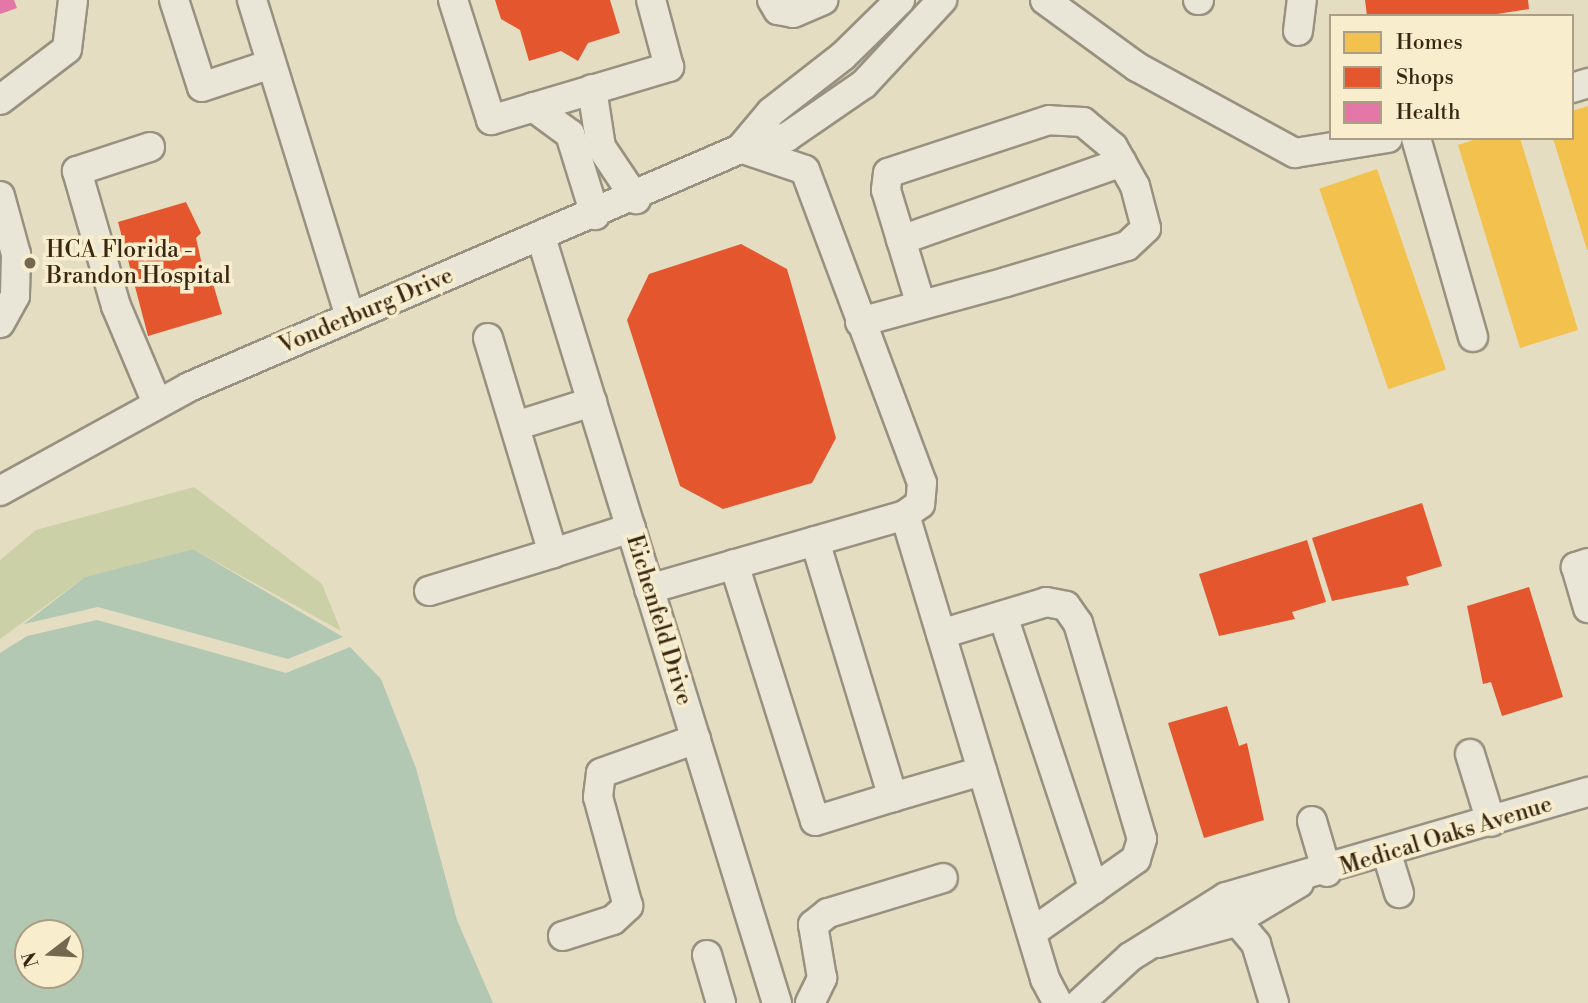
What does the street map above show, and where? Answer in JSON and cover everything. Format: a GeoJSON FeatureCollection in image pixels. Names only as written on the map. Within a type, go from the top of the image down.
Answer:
{"type":"FeatureCollection","features":[{"type":"Feature","properties":{"kind":"street"},"geometry":{"type":"LineString","coordinates":[[0,100],[67,49],[73,0]]}},
{"type":"Feature","properties":{"kind":"street"},"geometry":{"type":"LineString","coordinates":[[174,0],[202,87],[271,64]]}},
{"type":"Feature","properties":{"kind":"street"},"geometry":{"type":"LineString","coordinates":[[252,0],[350,317]]}},
{"type":"Feature","properties":{"kind":"street"},"geometry":{"type":"LineString","coordinates":[[453,0],[491,120],[669,66],[651,0]]}},
{"type":"Feature","properties":{"kind":"street"},"geometry":{"type":"LineString","coordinates":[[772,0],[778,10],[793,13],[823,0]]}},
{"type":"Feature","properties":{"kind":"street","name":"Vonderburg Drive"},"geometry":{"type":"LineString","coordinates":[[740,149],[771,113],[843,56],[900,0]]}},
{"type":"Feature","properties":{"kind":"street","name":"Vonderburg Drive"},"geometry":{"type":"LineString","coordinates":[[0,491],[157,403],[350,317],[636,198],[740,149],[787,137],[826,114],[864,84],[942,0]]}},
{"type":"Feature","properties":{"kind":"street"},"geometry":{"type":"LineString","coordinates":[[1298,31],[1302,0]]}},
{"type":"Feature","properties":{"kind":"street"},"geometry":{"type":"LineString","coordinates":[[1052,2],[1137,67],[1295,153],[1376,140]]}},
{"type":"Feature","properties":{"kind":"street"},"geometry":{"type":"LineString","coordinates":[[592,89],[601,147],[636,198]]}},
{"type":"Feature","properties":{"kind":"street"},"geometry":{"type":"LineString","coordinates":[[533,107],[570,134],[594,215]]}},
{"type":"Feature","properties":{"kind":"street"},"geometry":{"type":"LineString","coordinates":[[860,321],[921,305],[1127,246],[1146,228],[1122,162],[1083,122],[1049,120],[888,173],[901,240],[921,305]]}},
{"type":"Feature","properties":{"kind":"street"},"geometry":{"type":"LineString","coordinates":[[1417,140],[1473,337]]}},
{"type":"Feature","properties":{"kind":"street"},"geometry":{"type":"LineString","coordinates":[[150,147],[77,171],[120,318],[157,403]]}},
{"type":"Feature","properties":{"kind":"street"},"geometry":{"type":"LineString","coordinates":[[649,589],[905,515],[920,504],[922,483],[806,170],[740,149]]}},
{"type":"Feature","properties":{"kind":"street"},"geometry":{"type":"LineString","coordinates":[[901,240],[1122,162]]}},
{"type":"Feature","properties":{"kind":"street"},"geometry":{"type":"LineString","coordinates":[[0,196],[16,254],[15,296],[0,323]]}},
{"type":"Feature","properties":{"kind":"street","name":"Eichenfeld Drive"},"geometry":{"type":"LineString","coordinates":[[541,237],[777,1003]]}},
{"type":"Feature","properties":{"kind":"street"},"geometry":{"type":"LineString","coordinates":[[488,338],[553,553]]}},
{"type":"Feature","properties":{"kind":"street"},"geometry":{"type":"LineString","coordinates":[[515,426],[592,402]]}},
{"type":"Feature","properties":{"kind":"street"},"geometry":{"type":"LineString","coordinates":[[905,515],[1031,933],[1058,1003]]}},
{"type":"Feature","properties":{"kind":"street"},"geometry":{"type":"LineString","coordinates":[[429,591],[631,528]]}},
{"type":"Feature","properties":{"kind":"street"},"geometry":{"type":"LineString","coordinates":[[814,541],[893,797]]}},
{"type":"Feature","properties":{"kind":"street"},"geometry":{"type":"LineString","coordinates":[[1588,563],[1576,567],[1588,608]]}},
{"type":"Feature","properties":{"kind":"street"},"geometry":{"type":"LineString","coordinates":[[734,564],[815,821],[982,771]]}},
{"type":"Feature","properties":{"kind":"street"},"geometry":{"type":"LineString","coordinates":[[941,634],[1046,602],[1066,606],[1078,623],[1142,839],[1136,859],[1031,933]]}},
{"type":"Feature","properties":{"kind":"street"},"geometry":{"type":"LineString","coordinates":[[1003,616],[1094,889]]}},
{"type":"Feature","properties":{"kind":"street"},"geometry":{"type":"LineString","coordinates":[[564,936],[613,920],[628,905],[598,797],[601,773],[696,739]]}},
{"type":"Feature","properties":{"kind":"street"},"geometry":{"type":"LineString","coordinates":[[1470,754],[1491,822]]}},
{"type":"Feature","properties":{"kind":"street","name":"Medical Oaks Avenue"},"geometry":{"type":"LineString","coordinates":[[1080,1003],[1152,944],[1226,897],[1315,875],[1588,792]]}},
{"type":"Feature","properties":{"kind":"street"},"geometry":{"type":"LineString","coordinates":[[1312,821],[1315,875]]}},
{"type":"Feature","properties":{"kind":"street"},"geometry":{"type":"LineString","coordinates":[[1387,854],[1399,893]]}},
{"type":"Feature","properties":{"kind":"street","name":"Medical Oaks Avenue"},"geometry":{"type":"LineString","coordinates":[[1152,944],[1237,921],[1315,875]]}},
{"type":"Feature","properties":{"kind":"street"},"geometry":{"type":"LineString","coordinates":[[810,1003],[822,978],[813,925],[828,913],[943,878]]}},
{"type":"Feature","properties":{"kind":"street"},"geometry":{"type":"LineString","coordinates":[[1237,921],[1256,944],[1274,1003]]}},
{"type":"Feature","properties":{"kind":"street"},"geometry":{"type":"LineString","coordinates":[[707,955],[721,1003]]}},
{"type":"Feature","properties":{"kind":"shaded area"},"geometry":{"type":"Polygon","coordinates":[[[194,487],[322,584],[341,631],[193,549],[85,577],[0,639],[0,560],[36,530],[194,487]]]}},
{"type":"Feature","properties":{"kind":"shaded area"},"geometry":{"type":"Polygon","coordinates":[[[193,549],[343,637],[288,659],[98,607],[24,624],[85,577],[193,549]]]}},
{"type":"Feature","properties":{"kind":"shaded area"},"geometry":{"type":"Polygon","coordinates":[[[97,620],[286,673],[350,647],[381,679],[416,768],[457,920],[493,1003],[0,1003],[0,653],[27,636],[97,620]]]}},
{"type":"Feature","properties":{"kind":"building: Homes"},"geometry":{"type":"Polygon","coordinates":[[[1588,106],[1588,250],[1554,140],[1574,140],[1574,110],[1588,106]]]}},
{"type":"Feature","properties":{"kind":"building: Homes"},"geometry":{"type":"Polygon","coordinates":[[[1474,140],[1521,140],[1578,330],[1520,348],[1458,145],[1474,140]]]}},
{"type":"Feature","properties":{"kind":"building: Homes"},"geometry":{"type":"Polygon","coordinates":[[[1377,169],[1446,369],[1388,389],[1319,189],[1377,169]]]}},
{"type":"Feature","properties":{"kind":"building: Shops"},"geometry":{"type":"Polygon","coordinates":[[[495,0],[610,0],[620,33],[588,43],[578,61],[561,51],[529,61],[520,30],[501,19],[495,0]]]}},
{"type":"Feature","properties":{"kind":"building: Shops"},"geometry":{"type":"Polygon","coordinates":[[[1365,0],[1528,0],[1529,9],[1497,14],[1367,14],[1365,0]]]}},
{"type":"Feature","properties":{"kind":"building: Shops"},"geometry":{"type":"Polygon","coordinates":[[[186,202],[201,233],[196,238],[205,278],[211,277],[222,314],[148,336],[118,222],[186,202]]]}},
{"type":"Feature","properties":{"kind":"building: Shops"},"geometry":{"type":"Polygon","coordinates":[[[741,244],[787,269],[836,438],[812,483],[723,509],[680,486],[627,320],[649,274],[741,244]]]}},
{"type":"Feature","properties":{"kind":"building: Shops"},"geometry":{"type":"Polygon","coordinates":[[[1422,503],[1442,566],[1406,577],[1409,585],[1332,601],[1312,538],[1422,503]]]}},
{"type":"Feature","properties":{"kind":"building: Shops"},"geometry":{"type":"Polygon","coordinates":[[[1307,540],[1326,602],[1292,612],[1295,619],[1219,636],[1199,574],[1307,540]]]}},
{"type":"Feature","properties":{"kind":"building: Shops"},"geometry":{"type":"Polygon","coordinates":[[[1529,587],[1563,697],[1502,716],[1491,682],[1483,684],[1467,606],[1529,587]]]}},
{"type":"Feature","properties":{"kind":"building: Shops"},"geometry":{"type":"Polygon","coordinates":[[[1227,706],[1239,746],[1247,743],[1264,820],[1204,838],[1168,723],[1227,706]]]}},
{"type":"Feature","properties":{"kind":"building: Health"},"geometry":{"type":"Polygon","coordinates":[[[0,0],[14,0],[17,8],[0,14],[0,0]]]}},
{"type":"Feature","properties":{"kind":"place","name":"HCA Florida - Brandon Hospital"},"geometry":{"type":"Point","coordinates":[30,263]}}]}
